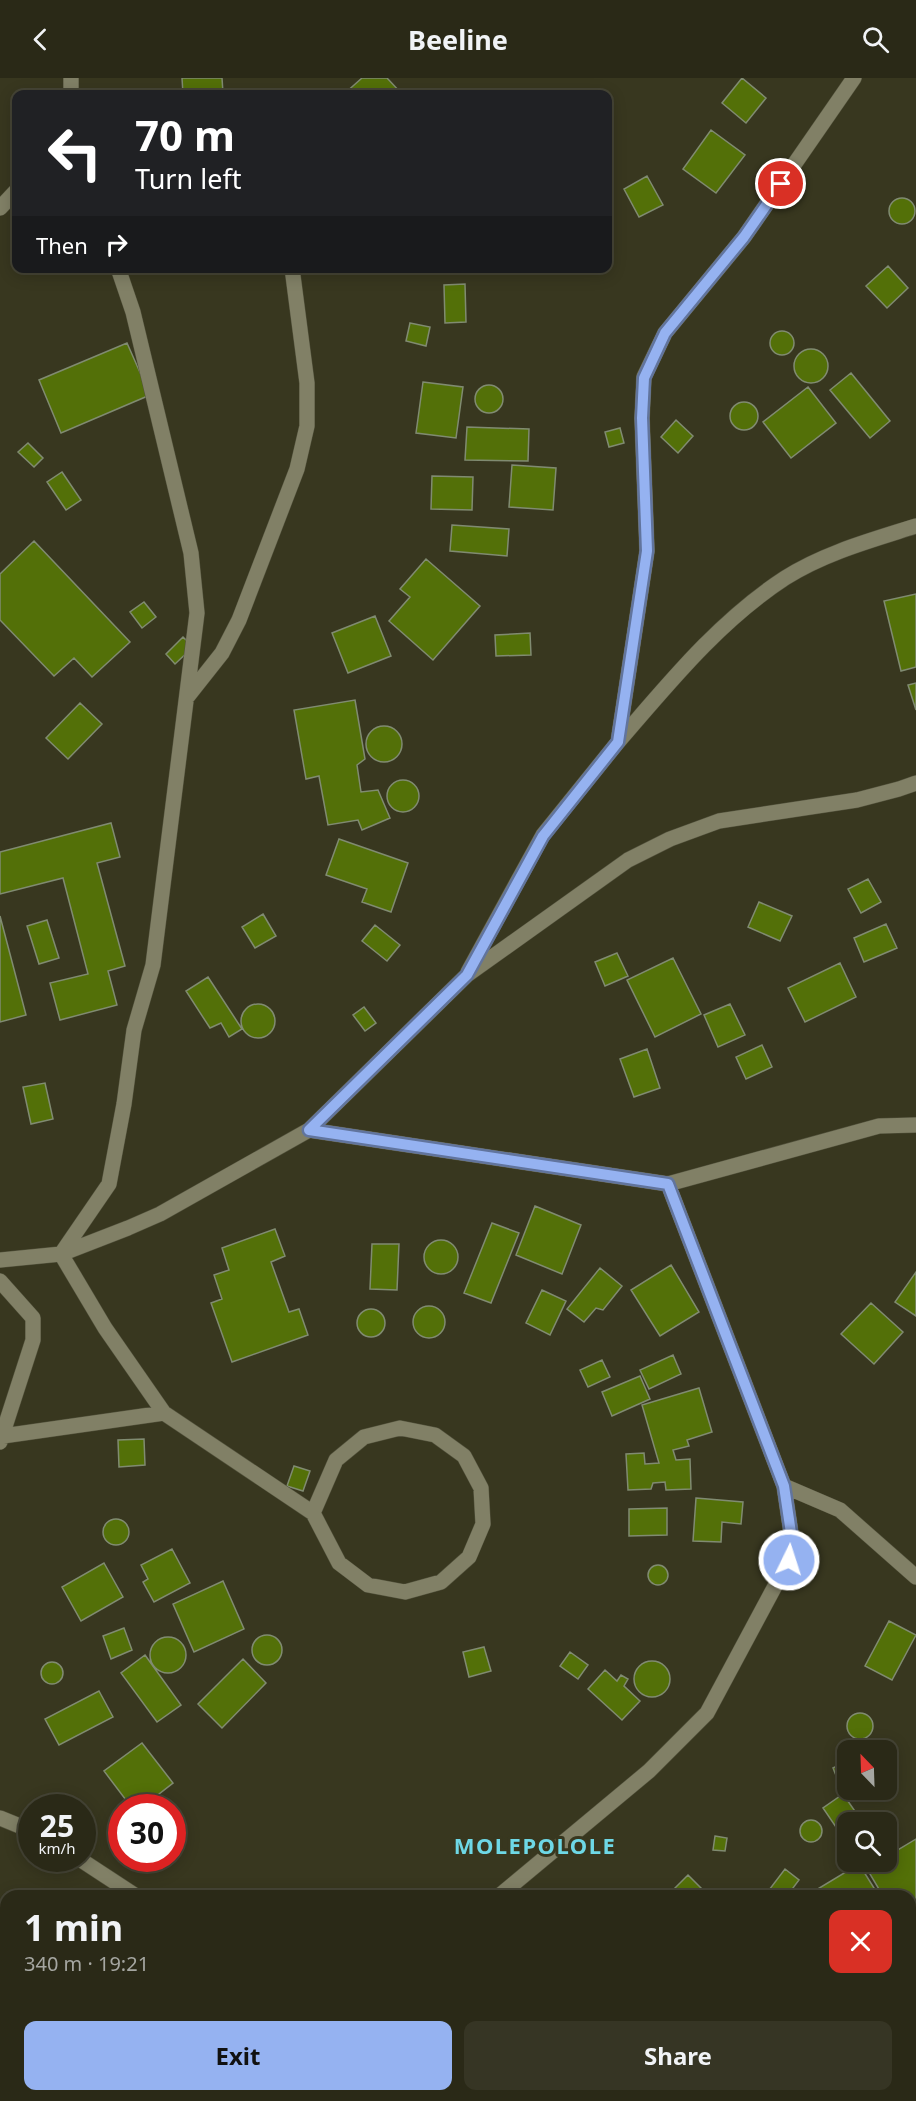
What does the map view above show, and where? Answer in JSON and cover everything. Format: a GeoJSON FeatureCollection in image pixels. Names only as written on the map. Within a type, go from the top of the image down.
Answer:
{"type":"FeatureCollection","features":[{"type":"Feature","properties":{"kind":"street"},"geometry":{"type":"LineString","coordinates":[[618,742],[647,551],[642,418],[644,378],[665,333],[744,237],[854,78]]}},
{"type":"Feature","properties":{"kind":"street"},"geometry":{"type":"LineString","coordinates":[[0,208],[12,195]]}},
{"type":"Feature","properties":{"kind":"street"},"geometry":{"type":"LineString","coordinates":[[61,1254],[109,1184],[124,1104],[134,1030],[153,964],[197,612],[191,553],[133,312],[120,273]]}},
{"type":"Feature","properties":{"kind":"street"},"geometry":{"type":"LineString","coordinates":[[188,697],[222,653],[239,620],[297,469],[307,426],[307,383],[293,273]]}},
{"type":"Feature","properties":{"kind":"street"},"geometry":{"type":"LineString","coordinates":[[467,975],[543,836],[618,742],[689,660],[734,618],[785,578],[837,552],[916,526]]}},
{"type":"Feature","properties":{"kind":"street"},"geometry":{"type":"LineString","coordinates":[[0,1260],[61,1254],[160,1214],[309,1130],[467,975],[628,860],[670,838],[719,821],[857,800],[916,783]]}},
{"type":"Feature","properties":{"kind":"street"},"geometry":{"type":"LineString","coordinates":[[309,1130],[668,1184],[879,1126],[916,1125]]}},
{"type":"Feature","properties":{"kind":"street"},"geometry":{"type":"LineString","coordinates":[[506,1890],[649,1771],[707,1713],[789,1560],[791,1533],[784,1486],[668,1184]]}},
{"type":"Feature","properties":{"kind":"street"},"geometry":{"type":"LineString","coordinates":[[61,1254],[105,1328],[164,1413],[313,1513],[339,1563],[368,1585],[405,1592],[441,1582],[469,1557],[483,1524],[481,1488],[464,1456],[435,1435],[400,1428],[364,1437],[336,1460],[313,1513]]}},
{"type":"Feature","properties":{"kind":"street"},"geometry":{"type":"LineString","coordinates":[[0,1281],[33,1318],[33,1340],[1,1439],[164,1413]]}},
{"type":"Feature","properties":{"kind":"street"},"geometry":{"type":"LineString","coordinates":[[784,1486],[840,1510],[916,1577]]}},
{"type":"Feature","properties":{"kind":"street"},"geometry":{"type":"LineString","coordinates":[[0,1818],[18,1825]]}},
{"type":"Feature","properties":{"kind":"street"},"geometry":{"type":"LineString","coordinates":[[96,1870],[127,1890]]}},
{"type":"Feature","properties":{"kind":"building"},"geometry":{"type":"Polygon","coordinates":[[[182,78],[222,78],[223,90],[183,90],[182,78]]]}},
{"type":"Feature","properties":{"kind":"building"},"geometry":{"type":"Polygon","coordinates":[[[362,78],[387,78],[398,90],[348,90],[362,78]]]}},
{"type":"Feature","properties":{"kind":"building"},"geometry":{"type":"Polygon","coordinates":[[[742,78],[766,98],[746,123],[722,103],[742,78]]]}},
{"type":"Feature","properties":{"kind":"building"},"geometry":{"type":"Polygon","coordinates":[[[711,130],[745,155],[716,193],[683,169],[711,130]]]}},
{"type":"Feature","properties":{"kind":"building"},"geometry":{"type":"Polygon","coordinates":[[[647,176],[663,205],[639,217],[624,189],[647,176]]]}},
{"type":"Feature","properties":{"kind":"building"},"geometry":{"type":"Polygon","coordinates":[[[902,198],[911,202],[915,211],[911,220],[902,224],[893,220],[889,211],[893,202],[902,198]]]}},
{"type":"Feature","properties":{"kind":"building"},"geometry":{"type":"Polygon","coordinates":[[[888,266],[908,288],[887,308],[866,286],[888,266]]]}},
{"type":"Feature","properties":{"kind":"building"},"geometry":{"type":"Polygon","coordinates":[[[465,284],[466,322],[445,323],[444,285],[465,284]]]}},
{"type":"Feature","properties":{"kind":"building"},"geometry":{"type":"Polygon","coordinates":[[[410,323],[430,327],[426,346],[406,341],[410,323]]]}},
{"type":"Feature","properties":{"kind":"building"},"geometry":{"type":"Polygon","coordinates":[[[782,331],[791,334],[794,343],[791,352],[782,355],[773,352],[770,343],[773,334],[782,331]]]}},
{"type":"Feature","properties":{"kind":"building"},"geometry":{"type":"Polygon","coordinates":[[[127,343],[150,395],[61,433],[39,380],[127,343]]]}},
{"type":"Feature","properties":{"kind":"building"},"geometry":{"type":"Polygon","coordinates":[[[811,349],[823,354],[828,366],[823,378],[811,383],[799,378],[794,366],[799,354],[811,349]]]}},
{"type":"Feature","properties":{"kind":"building"},"geometry":{"type":"Polygon","coordinates":[[[851,373],[890,421],[870,438],[830,390],[851,373]]]}},
{"type":"Feature","properties":{"kind":"building"},"geometry":{"type":"Polygon","coordinates":[[[423,382],[463,387],[456,438],[416,433],[423,382]]]}},
{"type":"Feature","properties":{"kind":"building"},"geometry":{"type":"Polygon","coordinates":[[[489,385],[499,389],[503,399],[499,409],[489,413],[479,409],[475,399],[479,389],[489,385]]]}},
{"type":"Feature","properties":{"kind":"building"},"geometry":{"type":"Polygon","coordinates":[[[808,387],[836,423],[791,458],[763,422],[808,387]]]}},
{"type":"Feature","properties":{"kind":"building"},"geometry":{"type":"Polygon","coordinates":[[[744,402],[754,406],[758,416],[754,426],[744,430],[734,426],[730,416],[734,406],[744,402]]]}},
{"type":"Feature","properties":{"kind":"building"},"geometry":{"type":"Polygon","coordinates":[[[676,420],[693,436],[678,453],[661,437],[676,420]]]}},
{"type":"Feature","properties":{"kind":"building"},"geometry":{"type":"Polygon","coordinates":[[[467,427],[529,429],[528,461],[465,460],[467,427]]]}},
{"type":"Feature","properties":{"kind":"building"},"geometry":{"type":"Polygon","coordinates":[[[620,428],[624,443],[609,447],[605,432],[620,428]]]}},
{"type":"Feature","properties":{"kind":"building"},"geometry":{"type":"Polygon","coordinates":[[[28,443],[43,458],[34,467],[18,452],[28,443]]]}},
{"type":"Feature","properties":{"kind":"building"},"geometry":{"type":"Polygon","coordinates":[[[512,465],[556,468],[553,510],[509,507],[512,465]]]}},
{"type":"Feature","properties":{"kind":"building"},"geometry":{"type":"Polygon","coordinates":[[[62,472],[81,500],[66,510],[47,482],[62,472]]]}},
{"type":"Feature","properties":{"kind":"building"},"geometry":{"type":"Polygon","coordinates":[[[432,476],[473,477],[472,510],[431,509],[432,476]]]}},
{"type":"Feature","properties":{"kind":"building"},"geometry":{"type":"Polygon","coordinates":[[[452,525],[509,529],[507,556],[450,551],[452,525]]]}},
{"type":"Feature","properties":{"kind":"building"},"geometry":{"type":"Polygon","coordinates":[[[34,541],[130,642],[92,677],[74,658],[54,676],[0,620],[0,574],[34,541]]]}},
{"type":"Feature","properties":{"kind":"building"},"geometry":{"type":"Polygon","coordinates":[[[426,559],[480,606],[433,660],[389,621],[410,597],[400,589],[426,559]]]}},
{"type":"Feature","properties":{"kind":"building"},"geometry":{"type":"Polygon","coordinates":[[[916,594],[916,667],[901,671],[884,601],[916,594]]]}},
{"type":"Feature","properties":{"kind":"building"},"geometry":{"type":"Polygon","coordinates":[[[144,602],[156,617],[142,628],[130,612],[144,602]]]}},
{"type":"Feature","properties":{"kind":"building"},"geometry":{"type":"Polygon","coordinates":[[[375,616],[391,656],[348,673],[332,633],[375,616]]]}},
{"type":"Feature","properties":{"kind":"building"},"geometry":{"type":"Polygon","coordinates":[[[530,633],[531,655],[496,656],[495,635],[530,633]]]}},
{"type":"Feature","properties":{"kind":"building"},"geometry":{"type":"Polygon","coordinates":[[[183,637],[193,647],[175,664],[166,654],[183,637]]]}},
{"type":"Feature","properties":{"kind":"building"},"geometry":{"type":"Polygon","coordinates":[[[916,683],[916,710],[908,685],[916,683]]]}},
{"type":"Feature","properties":{"kind":"building"},"geometry":{"type":"Polygon","coordinates":[[[355,700],[365,759],[357,765],[361,792],[378,790],[390,818],[362,830],[358,820],[328,825],[319,776],[306,779],[294,710],[355,700]]]}},
{"type":"Feature","properties":{"kind":"building"},"geometry":{"type":"Polygon","coordinates":[[[80,703],[102,724],[68,759],[46,738],[80,703]]]}},
{"type":"Feature","properties":{"kind":"building"},"geometry":{"type":"Polygon","coordinates":[[[384,726],[396,732],[402,744],[396,756],[384,762],[372,756],[366,744],[372,732],[384,726]]]}},
{"type":"Feature","properties":{"kind":"building"},"geometry":{"type":"Polygon","coordinates":[[[403,780],[414,785],[419,796],[414,807],[403,812],[392,807],[387,796],[392,785],[403,780]]]}},
{"type":"Feature","properties":{"kind":"building"},"geometry":{"type":"Polygon","coordinates":[[[111,823],[120,857],[97,863],[125,966],[108,971],[117,1005],[60,1020],[50,983],[88,974],[63,878],[0,894],[0,852],[111,823]]]}},
{"type":"Feature","properties":{"kind":"building"},"geometry":{"type":"Polygon","coordinates":[[[339,839],[408,863],[391,912],[362,902],[367,889],[326,875],[339,839]]]}},
{"type":"Feature","properties":{"kind":"building"},"geometry":{"type":"Polygon","coordinates":[[[868,879],[881,902],[861,913],[848,889],[868,879]]]}},
{"type":"Feature","properties":{"kind":"building"},"geometry":{"type":"Polygon","coordinates":[[[759,902],[792,916],[780,941],[748,927],[759,902]]]}},
{"type":"Feature","properties":{"kind":"building"},"geometry":{"type":"Polygon","coordinates":[[[263,914],[276,936],[255,948],[242,927],[263,914]]]}},
{"type":"Feature","properties":{"kind":"building"},"geometry":{"type":"Polygon","coordinates":[[[0,916],[26,1015],[0,1022],[0,916]]]}},
{"type":"Feature","properties":{"kind":"building"},"geometry":{"type":"Polygon","coordinates":[[[47,920],[59,958],[39,964],[27,926],[47,920]]]}},
{"type":"Feature","properties":{"kind":"building"},"geometry":{"type":"Polygon","coordinates":[[[886,924],[897,948],[864,962],[854,938],[886,924]]]}},
{"type":"Feature","properties":{"kind":"building"},"geometry":{"type":"Polygon","coordinates":[[[375,925],[400,945],[387,961],[362,941],[375,925]]]}},
{"type":"Feature","properties":{"kind":"building"},"geometry":{"type":"Polygon","coordinates":[[[617,953],[628,976],[605,986],[595,962],[617,953]]]}},
{"type":"Feature","properties":{"kind":"building"},"geometry":{"type":"Polygon","coordinates":[[[673,958],[701,1014],[655,1037],[627,980],[673,958]]]}},
{"type":"Feature","properties":{"kind":"building"},"geometry":{"type":"Polygon","coordinates":[[[840,963],[856,997],[805,1022],[788,988],[840,963]]]}},
{"type":"Feature","properties":{"kind":"building"},"geometry":{"type":"Polygon","coordinates":[[[208,977],[242,1029],[229,1037],[221,1023],[210,1028],[186,991],[208,977]]]}},
{"type":"Feature","properties":{"kind":"building"},"geometry":{"type":"Polygon","coordinates":[[[258,1004],[270,1009],[275,1021],[270,1033],[258,1038],[246,1033],[241,1021],[246,1009],[258,1004]]]}},
{"type":"Feature","properties":{"kind":"building"},"geometry":{"type":"Polygon","coordinates":[[[730,1004],[745,1035],[718,1047],[704,1015],[730,1004]]]}},
{"type":"Feature","properties":{"kind":"building"},"geometry":{"type":"Polygon","coordinates":[[[364,1007],[376,1023],[365,1031],[353,1015],[364,1007]]]}},
{"type":"Feature","properties":{"kind":"building"},"geometry":{"type":"Polygon","coordinates":[[[762,1045],[772,1067],[746,1079],[736,1057],[762,1045]]]}},
{"type":"Feature","properties":{"kind":"building"},"geometry":{"type":"Polygon","coordinates":[[[647,1049],[660,1088],[634,1097],[620,1059],[647,1049]]]}},
{"type":"Feature","properties":{"kind":"building"},"geometry":{"type":"Polygon","coordinates":[[[45,1083],[53,1119],[31,1124],[23,1087],[45,1083]]]}},
{"type":"Feature","properties":{"kind":"building"},"geometry":{"type":"Polygon","coordinates":[[[535,1206],[581,1225],[562,1274],[516,1255],[535,1206]]]}},
{"type":"Feature","properties":{"kind":"building"},"geometry":{"type":"Polygon","coordinates":[[[492,1223],[519,1233],[491,1303],[464,1293],[492,1223]]]}},
{"type":"Feature","properties":{"kind":"building"},"geometry":{"type":"Polygon","coordinates":[[[275,1229],[285,1256],[271,1262],[289,1312],[299,1309],[308,1335],[232,1362],[211,1303],[222,1299],[214,1275],[229,1270],[222,1248],[275,1229]]]}},
{"type":"Feature","properties":{"kind":"building"},"geometry":{"type":"Polygon","coordinates":[[[441,1240],[453,1245],[458,1257],[453,1269],[441,1274],[429,1269],[424,1257],[429,1245],[441,1240]]]}},
{"type":"Feature","properties":{"kind":"building"},"geometry":{"type":"Polygon","coordinates":[[[372,1244],[399,1244],[397,1290],[370,1289],[372,1244]]]}},
{"type":"Feature","properties":{"kind":"building"},"geometry":{"type":"Polygon","coordinates":[[[671,1265],[699,1312],[660,1336],[631,1290],[671,1265]]]}},
{"type":"Feature","properties":{"kind":"building"},"geometry":{"type":"Polygon","coordinates":[[[600,1268],[622,1286],[603,1310],[596,1308],[584,1322],[567,1309],[600,1268]]]}},
{"type":"Feature","properties":{"kind":"building"},"geometry":{"type":"Polygon","coordinates":[[[916,1272],[916,1316],[895,1302],[916,1272]]]}},
{"type":"Feature","properties":{"kind":"building"},"geometry":{"type":"Polygon","coordinates":[[[542,1290],[566,1301],[550,1335],[526,1323],[542,1290]]]}},
{"type":"Feature","properties":{"kind":"building"},"geometry":{"type":"Polygon","coordinates":[[[871,1303],[903,1332],[874,1364],[841,1334],[871,1303]]]}},
{"type":"Feature","properties":{"kind":"building"},"geometry":{"type":"Polygon","coordinates":[[[429,1306],[441,1310],[445,1322],[441,1334],[429,1338],[417,1334],[413,1322],[417,1310],[429,1306]]]}},
{"type":"Feature","properties":{"kind":"building"},"geometry":{"type":"Polygon","coordinates":[[[371,1309],[381,1313],[385,1323],[381,1333],[371,1337],[361,1333],[357,1323],[361,1313],[371,1309]]]}},
{"type":"Feature","properties":{"kind":"building"},"geometry":{"type":"Polygon","coordinates":[[[673,1355],[681,1374],[649,1389],[640,1370],[673,1355]]]}},
{"type":"Feature","properties":{"kind":"building"},"geometry":{"type":"Polygon","coordinates":[[[602,1360],[610,1377],[588,1387],[580,1370],[602,1360]]]}},
{"type":"Feature","properties":{"kind":"building"},"geometry":{"type":"Polygon","coordinates":[[[640,1376],[650,1399],[612,1416],[602,1392],[640,1376]]]}},
{"type":"Feature","properties":{"kind":"building"},"geometry":{"type":"Polygon","coordinates":[[[699,1388],[712,1432],[687,1440],[689,1446],[673,1450],[676,1460],[690,1459],[691,1489],[666,1490],[665,1482],[653,1483],[651,1489],[628,1490],[626,1454],[644,1453],[645,1464],[659,1463],[642,1405],[699,1388]]]}},
{"type":"Feature","properties":{"kind":"building"},"geometry":{"type":"Polygon","coordinates":[[[144,1439],[145,1465],[119,1467],[118,1440],[144,1439]]]}},
{"type":"Feature","properties":{"kind":"building"},"geometry":{"type":"Polygon","coordinates":[[[294,1466],[310,1471],[303,1491],[287,1486],[294,1466]]]}},
{"type":"Feature","properties":{"kind":"building"},"geometry":{"type":"Polygon","coordinates":[[[696,1498],[743,1502],[741,1524],[722,1522],[721,1542],[693,1541],[696,1498]]]}},
{"type":"Feature","properties":{"kind":"building"},"geometry":{"type":"Polygon","coordinates":[[[667,1508],[667,1535],[629,1536],[629,1509],[667,1508]]]}},
{"type":"Feature","properties":{"kind":"building"},"geometry":{"type":"Polygon","coordinates":[[[116,1519],[125,1523],[129,1532],[125,1541],[116,1545],[107,1541],[103,1532],[107,1523],[116,1519]]]}},
{"type":"Feature","properties":{"kind":"building"},"geometry":{"type":"Polygon","coordinates":[[[172,1549],[190,1583],[154,1602],[143,1582],[148,1579],[141,1565],[172,1549]]]}},
{"type":"Feature","properties":{"kind":"building"},"geometry":{"type":"Polygon","coordinates":[[[104,1563],[123,1597],[81,1621],[62,1587],[104,1563]]]}},
{"type":"Feature","properties":{"kind":"building"},"geometry":{"type":"Polygon","coordinates":[[[654,1565],[662,1565],[668,1571],[668,1579],[662,1585],[654,1585],[648,1579],[648,1571],[654,1565]]]}},
{"type":"Feature","properties":{"kind":"building"},"geometry":{"type":"Polygon","coordinates":[[[223,1581],[244,1629],[194,1652],[173,1604],[223,1581]]]}},
{"type":"Feature","properties":{"kind":"building"},"geometry":{"type":"Polygon","coordinates":[[[889,1621],[916,1635],[892,1680],[865,1666],[889,1621]]]}},
{"type":"Feature","properties":{"kind":"building"},"geometry":{"type":"Polygon","coordinates":[[[124,1628],[132,1650],[111,1659],[103,1636],[124,1628]]]}},
{"type":"Feature","properties":{"kind":"building"},"geometry":{"type":"Polygon","coordinates":[[[267,1635],[278,1639],[282,1650],[278,1661],[267,1665],[256,1661],[252,1650],[256,1639],[267,1635]]]}},
{"type":"Feature","properties":{"kind":"building"},"geometry":{"type":"Polygon","coordinates":[[[168,1637],[181,1642],[186,1655],[181,1668],[168,1673],[155,1668],[150,1655],[155,1642],[168,1637]]]}},
{"type":"Feature","properties":{"kind":"building"},"geometry":{"type":"Polygon","coordinates":[[[484,1647],[491,1671],[469,1677],[463,1652],[484,1647]]]}},
{"type":"Feature","properties":{"kind":"building"},"geometry":{"type":"Polygon","coordinates":[[[570,1652],[588,1665],[578,1679],[560,1666],[570,1652]]]}},
{"type":"Feature","properties":{"kind":"building"},"geometry":{"type":"Polygon","coordinates":[[[145,1655],[181,1705],[157,1722],[121,1673],[145,1655]]]}},
{"type":"Feature","properties":{"kind":"building"},"geometry":{"type":"Polygon","coordinates":[[[243,1659],[266,1683],[222,1728],[198,1704],[243,1659]]]}},
{"type":"Feature","properties":{"kind":"building"},"geometry":{"type":"Polygon","coordinates":[[[652,1661],[664,1667],[670,1679],[664,1691],[652,1697],[640,1691],[634,1679],[640,1667],[652,1661]]]}},
{"type":"Feature","properties":{"kind":"building"},"geometry":{"type":"Polygon","coordinates":[[[52,1662],[60,1665],[63,1673],[60,1681],[52,1684],[44,1681],[41,1673],[44,1665],[52,1662]]]}},
{"type":"Feature","properties":{"kind":"building"},"geometry":{"type":"Polygon","coordinates":[[[605,1670],[617,1681],[621,1675],[628,1679],[624,1686],[640,1701],[622,1720],[588,1689],[605,1670]]]}},
{"type":"Feature","properties":{"kind":"building"},"geometry":{"type":"Polygon","coordinates":[[[99,1691],[113,1717],[59,1745],[45,1719],[99,1691]]]}},
{"type":"Feature","properties":{"kind":"building"},"geometry":{"type":"Polygon","coordinates":[[[860,1713],[869,1717],[873,1726],[869,1735],[860,1739],[851,1735],[847,1726],[851,1717],[860,1713]]]}},
{"type":"Feature","properties":{"kind":"building"},"geometry":{"type":"Polygon","coordinates":[[[142,1743],[173,1783],[159,1794],[121,1794],[104,1771],[142,1743]]]}},
{"type":"Feature","properties":{"kind":"building"},"geometry":{"type":"Polygon","coordinates":[[[837,1766],[837,1778],[833,1768],[837,1766]]]}},
{"type":"Feature","properties":{"kind":"building"},"geometry":{"type":"Polygon","coordinates":[[[837,1798],[847,1800],[856,1812],[837,1812],[837,1829],[823,1808],[837,1798]]]}},
{"type":"Feature","properties":{"kind":"building"},"geometry":{"type":"Polygon","coordinates":[[[811,1820],[819,1823],[822,1831],[819,1839],[811,1842],[803,1839],[800,1831],[803,1823],[811,1820]]]}},
{"type":"Feature","properties":{"kind":"building"},"geometry":{"type":"Polygon","coordinates":[[[715,1836],[727,1838],[725,1851],[713,1850],[715,1836]]]}},
{"type":"Feature","properties":{"kind":"building"},"geometry":{"type":"Polygon","coordinates":[[[916,1839],[916,1890],[879,1890],[869,1872],[897,1872],[897,1850],[916,1839]]]}},
{"type":"Feature","properties":{"kind":"building"},"geometry":{"type":"Polygon","coordinates":[[[785,1869],[799,1880],[792,1890],[769,1890],[785,1869]]]}},
{"type":"Feature","properties":{"kind":"building"},"geometry":{"type":"Polygon","coordinates":[[[846,1872],[864,1872],[875,1890],[816,1890],[846,1872]]]}},
{"type":"Feature","properties":{"kind":"building"},"geometry":{"type":"Polygon","coordinates":[[[688,1875],[702,1889],[701,1890],[673,1890],[688,1875]]]}},
{"type":"Feature","properties":{"kind":"district","name":"MOLEPOLOLE"},"geometry":{"type":"Point","coordinates":[535,1845]}},
{"type":"Feature","properties":{"kind":"route"},"geometry":{"type":"LineString","coordinates":[[781,184],[744,237],[665,333],[644,378],[642,418],[647,551],[618,742],[543,836],[467,975],[309,1130],[668,1184],[784,1486],[791,1533],[789,1560]]}}]}
